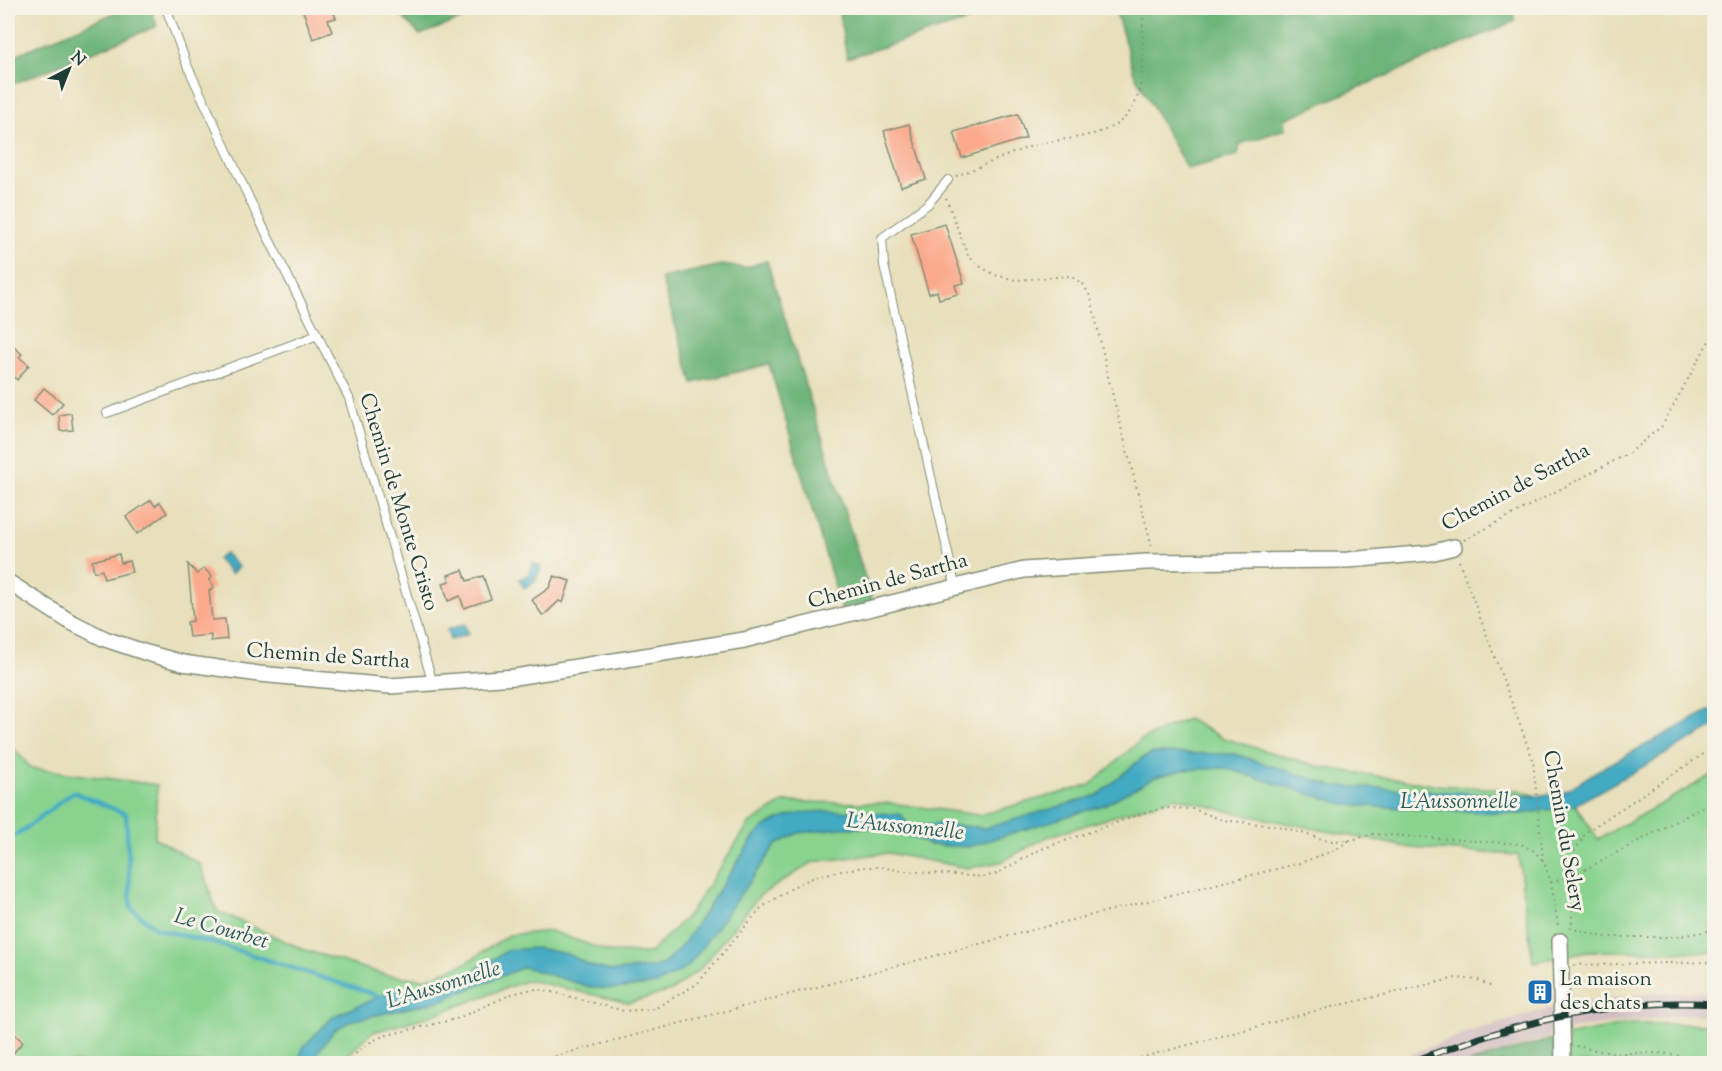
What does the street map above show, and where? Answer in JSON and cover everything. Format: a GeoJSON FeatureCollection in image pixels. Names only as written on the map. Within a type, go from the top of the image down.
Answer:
{"type":"FeatureCollection","features":[{"type":"Feature","properties":{"kind":"street","name":"Chemin de Sartha"},"geometry":{"type":"LineString","coordinates":[[8,582],[69,621],[105,639],[183,663],[335,682],[390,686],[514,677],[744,640],[905,601],[956,585],[1024,570],[1146,562],[1348,560],[1430,553],[1454,547]]}},
{"type":"Feature","properties":{"kind":"street","name":"Chemin du Selery"},"geometry":{"type":"LineString","coordinates":[[1560,941],[1563,1064]]}},
{"type":"Feature","properties":{"kind":"lane","name":"Chemin de Monte Cristo"},"geometry":{"type":"LineString","coordinates":[[166,8],[187,65],[256,213],[349,398],[433,684]]}},
{"type":"Feature","properties":{"kind":"lane"},"geometry":{"type":"LineString","coordinates":[[948,180],[928,204],[882,238],[884,265],[956,585]]}},
{"type":"Feature","properties":{"kind":"lane"},"geometry":{"type":"LineString","coordinates":[[107,413],[318,336]]}},
{"type":"Feature","properties":{"kind":"path"},"geometry":{"type":"LineString","coordinates":[[1143,8],[1140,73],[1136,101],[1129,114],[1118,123],[1097,133],[1031,146],[948,180],[946,198],[968,256],[981,267],[995,275],[1016,280],[1071,276],[1083,284],[1091,298],[1109,381],[1152,547],[1146,562]]}},
{"type":"Feature","properties":{"kind":"path","name":"Chemin de Sartha"},"geometry":{"type":"LineString","coordinates":[[1454,547],[1486,527],[1629,453],[1649,439],[1667,418],[1714,332]]}},
{"type":"Feature","properties":{"kind":"path","name":"Chemin du Selery"},"geometry":{"type":"LineString","coordinates":[[1454,547],[1533,760],[1544,862],[1551,882],[1560,941]]}},
{"type":"Feature","properties":{"kind":"path"},"geometry":{"type":"LineString","coordinates":[[1560,941],[1570,928],[1573,854],[1586,832],[1714,747]]}},
{"type":"Feature","properties":{"kind":"path"},"geometry":{"type":"LineString","coordinates":[[1551,882],[1571,877],[1714,801]]}},
{"type":"Feature","properties":{"kind":"path"},"geometry":{"type":"LineString","coordinates":[[350,1064],[353,1056],[367,1044],[383,1036],[456,1019],[512,994],[533,989],[549,991],[624,1011],[654,1009],[697,984],[761,908],[798,884],[840,870],[881,867],[904,872],[984,877],[996,874],[1039,850],[1166,808],[1194,809],[1222,820],[1278,826],[1329,841],[1351,840],[1373,834],[1521,844],[1534,851],[1544,862]]}},
{"type":"Feature","properties":{"kind":"path"},"geometry":{"type":"LineString","coordinates":[[526,1064],[1036,929],[1300,863],[1335,850],[1351,840]]}},
{"type":"Feature","properties":{"kind":"path"},"geometry":{"type":"LineString","coordinates":[[1570,928],[1604,937],[1674,937],[1714,930]]}},
{"type":"Feature","properties":{"kind":"path"},"geometry":{"type":"LineString","coordinates":[[1561,965],[1714,962]]}},
{"type":"Feature","properties":{"kind":"path"},"geometry":{"type":"LineString","coordinates":[[1117,1064],[1319,1010],[1456,978],[1478,980],[1492,987]]}},
{"type":"Feature","properties":{"kind":"path"},"geometry":{"type":"LineString","coordinates":[[1563,1044],[1617,1053],[1659,1051],[1685,1056],[1703,1064]]}},
{"type":"Feature","properties":{"kind":"path"},"geometry":{"type":"LineString","coordinates":[[1604,1064],[1617,1053]]}},
{"type":"Feature","properties":{"kind":"path"},"geometry":{"type":"LineString","coordinates":[[1503,1064],[1517,1058],[1559,1064]]}},
{"type":"Feature","properties":{"kind":"shaded area"},"geometry":{"type":"Polygon","coordinates":[[[1658,992],[1714,993],[1714,1016],[1689,1014],[1577,1028],[1469,1063],[1386,1064],[1468,1032],[1555,1007],[1658,992]]]}},
{"type":"Feature","properties":{"kind":"green space"},"geometry":{"type":"Polygon","coordinates":[[[126,8],[151,8],[157,26],[8,86],[8,58],[126,8]]]}},
{"type":"Feature","properties":{"kind":"green space"},"geometry":{"type":"Polygon","coordinates":[[[394,8],[476,8],[475,14],[420,35],[394,8]]]}},
{"type":"Feature","properties":{"kind":"green space"},"geometry":{"type":"Polygon","coordinates":[[[838,8],[1010,8],[847,58],[838,8]]]}},
{"type":"Feature","properties":{"kind":"green space"},"geometry":{"type":"Polygon","coordinates":[[[1115,8],[1511,8],[1515,21],[1285,119],[1286,129],[1240,144],[1238,155],[1187,169],[1134,73],[1115,8]]]}},
{"type":"Feature","properties":{"kind":"green space"},"geometry":{"type":"Polygon","coordinates":[[[767,261],[873,603],[842,611],[769,364],[693,383],[661,278],[722,265],[745,268],[767,261]]]}},
{"type":"Feature","properties":{"kind":"green space"},"geometry":{"type":"Polygon","coordinates":[[[1187,719],[1223,738],[1320,767],[1434,785],[1519,790],[1537,796],[1566,791],[1598,839],[1714,774],[1714,952],[1588,951],[1533,962],[1518,855],[1411,848],[1227,811],[1176,797],[1047,837],[1001,862],[967,868],[888,853],[813,862],[759,896],[700,969],[671,991],[629,1003],[528,980],[439,1013],[371,1033],[348,1055],[344,1063],[8,1063],[8,742],[31,768],[157,785],[155,838],[200,864],[217,911],[305,950],[386,975],[425,979],[466,963],[509,935],[551,931],[609,952],[650,953],[689,914],[749,824],[784,802],[890,803],[979,815],[1090,785],[1141,740],[1187,719]]]}},
{"type":"Feature","properties":{"kind":"green space"},"geometry":{"type":"Polygon","coordinates":[[[1629,1024],[1714,1024],[1714,1063],[1555,1063],[1555,1038],[1629,1024]]]}},
{"type":"Feature","properties":{"kind":"green space"},"geometry":{"type":"Polygon","coordinates":[[[1555,1038],[1555,1063],[1469,1063],[1555,1038]]]}},
{"type":"Feature","properties":{"kind":"water"},"geometry":{"type":"Polygon","coordinates":[[[225,553],[238,567],[231,574],[217,559],[225,553]]]}},
{"type":"Feature","properties":{"kind":"water"},"geometry":{"type":"Polygon","coordinates":[[[533,563],[541,567],[535,582],[524,588],[519,579],[528,575],[533,563]]]}},
{"type":"Feature","properties":{"kind":"water"},"geometry":{"type":"Polygon","coordinates":[[[465,624],[468,634],[450,640],[447,630],[465,624]]]}},
{"type":"Feature","properties":{"kind":"water","name":"L'Aussonnelle"},"geometry":{"type":"Polygon","coordinates":[[[1714,708],[1714,727],[1573,806],[1521,814],[1347,805],[1224,768],[1184,770],[1155,777],[1104,805],[968,847],[930,845],[890,827],[841,828],[798,833],[776,845],[688,967],[657,984],[616,989],[593,988],[524,967],[440,1001],[350,1021],[334,1031],[318,1052],[315,1063],[297,1063],[304,1046],[334,1016],[397,989],[412,991],[467,975],[508,950],[537,948],[568,954],[591,966],[612,971],[649,968],[664,964],[684,943],[754,837],[768,825],[785,817],[823,811],[900,814],[910,827],[938,824],[986,828],[1098,795],[1142,758],[1153,753],[1235,754],[1334,786],[1537,796],[1566,791],[1597,771],[1714,708]]]}},
{"type":"Feature","properties":{"kind":"building"},"geometry":{"type":"Polygon","coordinates":[[[302,8],[332,8],[336,18],[328,20],[332,32],[313,39],[302,8]]]}},
{"type":"Feature","properties":{"kind":"building"},"geometry":{"type":"Polygon","coordinates":[[[1018,114],[1026,138],[962,158],[954,132],[1018,114]]]}},
{"type":"Feature","properties":{"kind":"building"},"geometry":{"type":"Polygon","coordinates":[[[909,124],[926,179],[901,187],[884,131],[909,124]]]}},
{"type":"Feature","properties":{"kind":"building"},"geometry":{"type":"Polygon","coordinates":[[[945,224],[964,283],[955,285],[958,294],[939,299],[937,291],[929,294],[911,234],[945,224]]]}},
{"type":"Feature","properties":{"kind":"building"},"geometry":{"type":"Polygon","coordinates":[[[8,342],[22,354],[19,357],[29,365],[17,380],[8,372],[8,342]]]}},
{"type":"Feature","properties":{"kind":"building"},"geometry":{"type":"Polygon","coordinates":[[[44,388],[63,403],[52,415],[34,400],[44,388]]]}},
{"type":"Feature","properties":{"kind":"building"},"geometry":{"type":"Polygon","coordinates":[[[71,413],[73,430],[60,431],[59,415],[71,413]]]}},
{"type":"Feature","properties":{"kind":"building"},"geometry":{"type":"Polygon","coordinates":[[[151,500],[155,506],[160,502],[167,513],[137,534],[126,517],[151,500]]]}},
{"type":"Feature","properties":{"kind":"building"},"geometry":{"type":"Polygon","coordinates":[[[119,554],[121,563],[129,561],[132,572],[104,579],[102,570],[94,572],[92,561],[119,554]]]}},
{"type":"Feature","properties":{"kind":"building"},"geometry":{"type":"Polygon","coordinates":[[[188,564],[197,574],[204,568],[212,577],[209,580],[214,587],[209,591],[212,620],[225,619],[227,639],[211,641],[211,635],[189,637],[187,622],[193,621],[188,564]]]}},
{"type":"Feature","properties":{"kind":"building"},"geometry":{"type":"Polygon","coordinates":[[[463,570],[467,581],[483,576],[491,599],[464,608],[460,596],[448,601],[443,583],[450,581],[448,575],[463,570]]]}},
{"type":"Feature","properties":{"kind":"building"},"geometry":{"type":"Polygon","coordinates":[[[554,576],[570,581],[563,603],[559,601],[543,616],[532,600],[549,588],[554,576]]]}},
{"type":"Feature","properties":{"kind":"building","name":"La maison des chats"},"geometry":{"type":"Polygon","coordinates":[[[1546,984],[1550,1000],[1539,1003],[1535,986],[1546,984]]]}},
{"type":"Feature","properties":{"kind":"building"},"geometry":{"type":"Polygon","coordinates":[[[8,1028],[23,1042],[8,1059],[8,1028]]]}},
{"type":"Feature","properties":{"kind":"waterway","name":"Le Courbet"},"geometry":{"type":"LineString","coordinates":[[8,838],[20,833],[73,792],[126,814],[131,908],[157,929],[218,944],[385,998]]}},
{"type":"Feature","properties":{"kind":"railway"},"geometry":{"type":"LineString","coordinates":[[1407,1064],[1520,1026],[1558,1017],[1636,1005],[1714,1004]]}},
{"type":"Feature","properties":{"kind":"place","name":"La maison des chats"},"geometry":{"type":"Point","coordinates":[1540,992]}}]}
